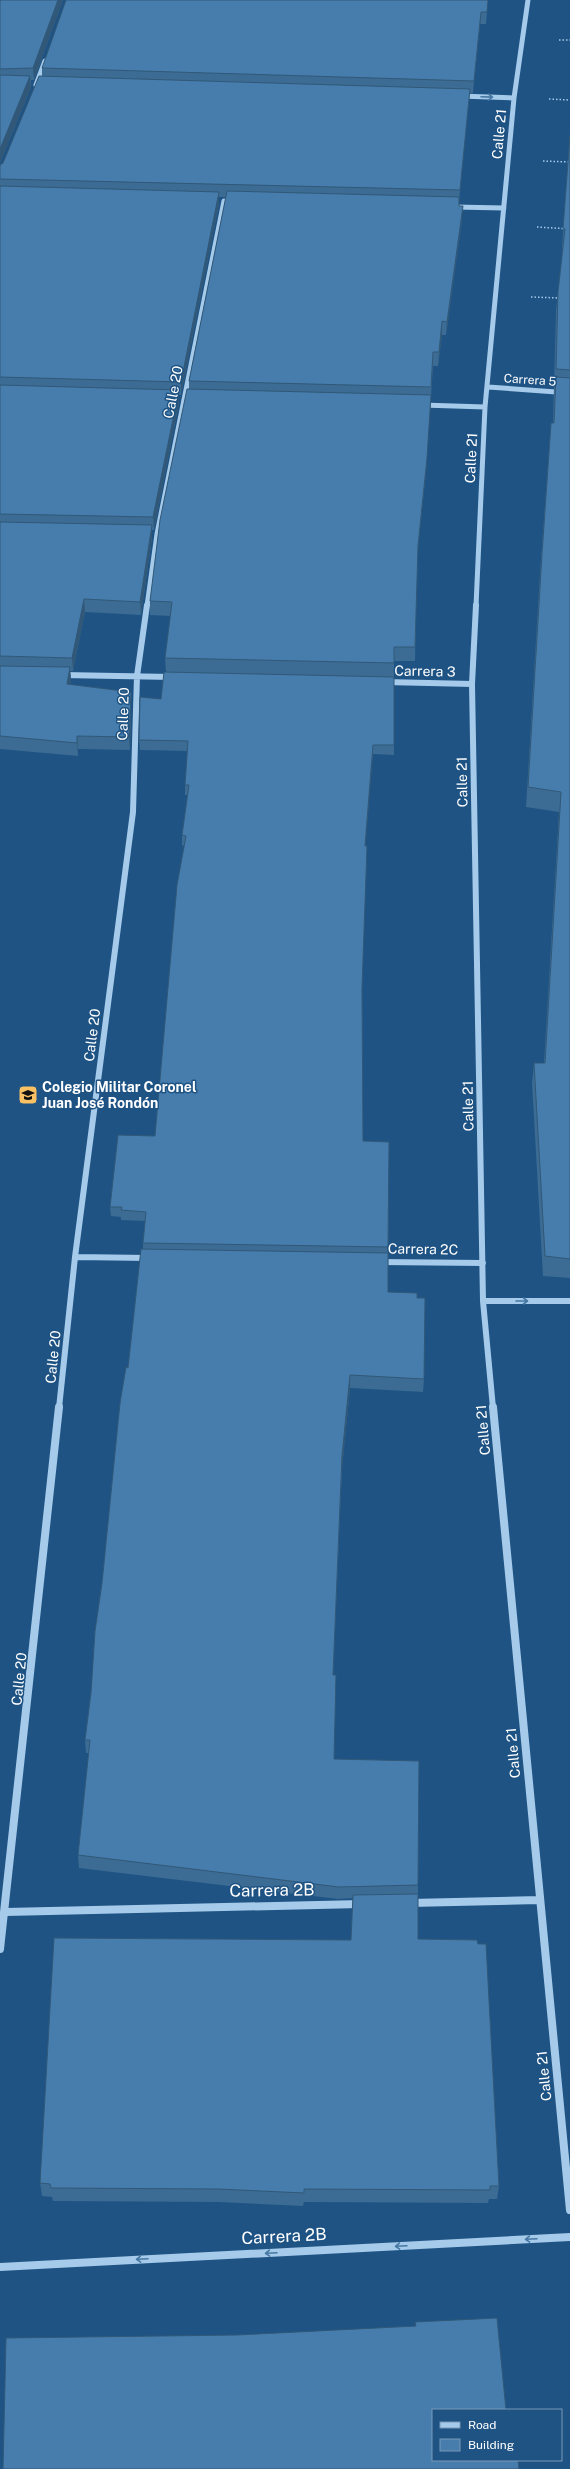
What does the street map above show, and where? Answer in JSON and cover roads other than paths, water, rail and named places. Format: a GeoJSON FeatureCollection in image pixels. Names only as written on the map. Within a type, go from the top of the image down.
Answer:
{"type":"FeatureCollection","features":[{"type":"Feature","properties":{"kind":"street","name":"Calle 21"},"geometry":{"type":"LineString","coordinates":[[528,0],[514,98],[485,407],[472,684],[483,1301],[539,1900],[570,2210]]}},
{"type":"Feature","properties":{"kind":"street"},"geometry":{"type":"LineString","coordinates":[[34,90],[47,56]]}},
{"type":"Feature","properties":{"kind":"street"},"geometry":{"type":"LineString","coordinates":[[30,83],[45,84]]}},
{"type":"Feature","properties":{"kind":"street"},"geometry":{"type":"LineString","coordinates":[[451,96],[514,98]]}},
{"type":"Feature","properties":{"kind":"street"},"geometry":{"type":"LineString","coordinates":[[216,200],[232,201]]}},
{"type":"Feature","properties":{"kind":"street","name":"Calle 20"},"geometry":{"type":"LineString","coordinates":[[0,1949],[6,1912],[75,1257],[133,812],[137,676],[157,534],[224,201]]}},
{"type":"Feature","properties":{"kind":"street"},"geometry":{"type":"LineString","coordinates":[[450,207],[504,208]]}},
{"type":"Feature","properties":{"kind":"street","name":"Carrera 5"},"geometry":{"type":"LineString","coordinates":[[488,387],[570,393]]}},
{"type":"Feature","properties":{"kind":"street"},"geometry":{"type":"LineString","coordinates":[[177,398],[192,398]]}},
{"type":"Feature","properties":{"kind":"street"},"geometry":{"type":"LineString","coordinates":[[414,405],[485,407]]}},
{"type":"Feature","properties":{"kind":"street"},"geometry":{"type":"LineString","coordinates":[[149,534],[157,534]]}},
{"type":"Feature","properties":{"kind":"street"},"geometry":{"type":"LineString","coordinates":[[53,675],[177,677]]}},
{"type":"Feature","properties":{"kind":"street","name":"Carrera 3"},"geometry":{"type":"LineString","coordinates":[[376,682],[472,684]]}},
{"type":"Feature","properties":{"kind":"street"},"geometry":{"type":"LineString","coordinates":[[75,1257],[155,1258]]}},
{"type":"Feature","properties":{"kind":"street","name":"Carrera 2C"},"geometry":{"type":"LineString","coordinates":[[371,1262],[483,1263]]}},
{"type":"Feature","properties":{"kind":"street"},"geometry":{"type":"LineString","coordinates":[[483,1301],[570,1301]]}},
{"type":"Feature","properties":{"kind":"street"},"geometry":{"type":"LineString","coordinates":[[404,1903],[539,1900]]}},
{"type":"Feature","properties":{"kind":"street","name":"Carrera 2B"},"geometry":{"type":"LineString","coordinates":[[6,1912],[372,1904]]}},
{"type":"Feature","properties":{"kind":"street","name":"Carrera 2B"},"geometry":{"type":"LineString","coordinates":[[0,2267],[570,2237]]}},
{"type":"Feature","properties":{"kind":"place","name":"Colegio Militar Coronel Juan José Rondón"},"geometry":{"type":"Point","coordinates":[28,1095]}}]}
